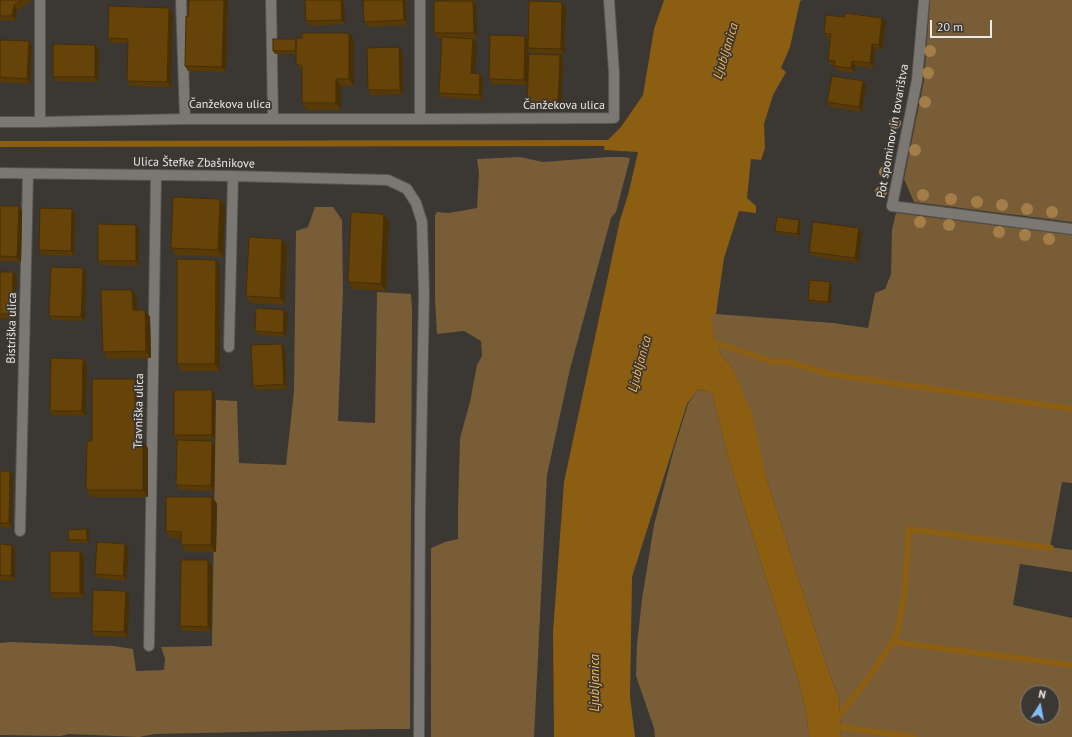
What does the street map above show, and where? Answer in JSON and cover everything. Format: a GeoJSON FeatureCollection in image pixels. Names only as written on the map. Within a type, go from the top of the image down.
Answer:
{"type":"FeatureCollection","features":[{"type":"Feature","properties":{"kind":"street"},"geometry":{"type":"LineString","coordinates":[[40,0],[40,122]]}},
{"type":"Feature","properties":{"kind":"street"},"geometry":{"type":"LineString","coordinates":[[181,0],[185,119]]}},
{"type":"Feature","properties":{"kind":"street"},"geometry":{"type":"LineString","coordinates":[[271,0],[273,118]]}},
{"type":"Feature","properties":{"kind":"street"},"geometry":{"type":"LineString","coordinates":[[420,0],[420,119]]}},
{"type":"Feature","properties":{"kind":"street","name":"Čanžekova ulica"},"geometry":{"type":"LineString","coordinates":[[0,122],[273,118],[614,118],[614,72],[609,0]]}},
{"type":"Feature","properties":{"kind":"street","name":"Pot spominov in tovarištva"},"geometry":{"type":"LineString","coordinates":[[924,0],[917,80],[892,206],[1072,229]]}},
{"type":"Feature","properties":{"kind":"street","name":"Ulica Štefke Zbašnikove"},"geometry":{"type":"LineString","coordinates":[[0,173],[233,176],[388,180],[407,188],[416,203],[422,222],[424,294],[420,511],[419,737]]}},
{"type":"Feature","properties":{"kind":"street","name":"Bistriška ulica"},"geometry":{"type":"LineString","coordinates":[[20,531],[28,174]]}},
{"type":"Feature","properties":{"kind":"street","name":"Travniška ulica"},"geometry":{"type":"LineString","coordinates":[[149,646],[156,175]]}},
{"type":"Feature","properties":{"kind":"street"},"geometry":{"type":"LineString","coordinates":[[229,347],[233,176]]}},
{"type":"Feature","properties":{"kind":"shaded area"},"geometry":{"type":"Polygon","coordinates":[[[930,0],[1072,0],[1072,222],[914,202],[904,179],[924,81],[930,0]]]}},
{"type":"Feature","properties":{"kind":"shaded area"},"geometry":{"type":"Polygon","coordinates":[[[520,157],[543,162],[608,157],[630,158],[616,212],[611,218],[570,369],[547,475],[534,737],[431,737],[431,548],[445,542],[458,539],[460,438],[470,402],[477,365],[482,356],[481,341],[464,331],[437,334],[435,299],[435,215],[437,212],[449,213],[477,208],[479,173],[477,159],[520,157]]]}},
{"type":"Feature","properties":{"kind":"shaded area"},"geometry":{"type":"Polygon","coordinates":[[[315,207],[333,207],[342,220],[343,291],[338,421],[375,423],[377,292],[411,294],[410,729],[155,734],[139,737],[69,734],[60,736],[0,735],[0,643],[11,642],[114,646],[133,649],[136,671],[164,670],[165,659],[161,647],[212,646],[216,400],[237,401],[239,463],[286,465],[294,391],[296,231],[308,227],[315,207]]]}},
{"type":"Feature","properties":{"kind":"shaded area"},"geometry":{"type":"Polygon","coordinates":[[[896,213],[1072,235],[1072,483],[1062,482],[1050,547],[1072,550],[1072,572],[1020,564],[1013,605],[1072,618],[1072,737],[841,737],[839,698],[828,670],[732,367],[721,354],[715,342],[710,315],[716,314],[833,323],[868,328],[875,293],[885,289],[891,274],[892,230],[896,213]]]}},
{"type":"Feature","properties":{"kind":"shaded area"},"geometry":{"type":"Polygon","coordinates":[[[698,389],[712,393],[728,457],[798,679],[810,737],[655,737],[654,728],[636,676],[637,644],[642,599],[654,525],[674,449],[688,404],[698,389]]]}},
{"type":"Feature","properties":{"kind":"water","name":"Ljubljanica"},"geometry":{"type":"Polygon","coordinates":[[[664,0],[802,0],[800,1],[790,47],[781,68],[786,72],[773,95],[764,124],[765,148],[761,160],[751,159],[747,198],[756,206],[756,213],[739,211],[724,258],[716,314],[711,316],[715,342],[721,354],[732,367],[752,414],[766,477],[828,670],[839,698],[841,737],[810,737],[798,679],[728,457],[712,393],[698,389],[687,404],[632,577],[630,697],[635,737],[554,737],[553,632],[564,482],[620,220],[628,195],[638,152],[604,150],[605,143],[621,127],[643,95],[654,29],[664,0]]]}},
{"type":"Feature","properties":{"kind":"building"},"geometry":{"type":"Polygon","coordinates":[[[0,0],[22,0],[14,5],[12,16],[0,16],[0,0]]]}},
{"type":"Feature","properties":{"kind":"building"},"geometry":{"type":"Polygon","coordinates":[[[189,0],[224,0],[222,67],[185,66],[186,16],[188,17],[189,0]]]}},
{"type":"Feature","properties":{"kind":"building"},"geometry":{"type":"Polygon","coordinates":[[[305,0],[341,0],[342,20],[306,21],[305,0]]]}},
{"type":"Feature","properties":{"kind":"building"},"geometry":{"type":"Polygon","coordinates":[[[363,0],[403,0],[404,20],[364,22],[363,0]]]}},
{"type":"Feature","properties":{"kind":"building"},"geometry":{"type":"Polygon","coordinates":[[[434,1],[473,1],[474,33],[434,33],[434,1]]]}},
{"type":"Feature","properties":{"kind":"building"},"geometry":{"type":"Polygon","coordinates":[[[529,1],[562,2],[561,49],[528,48],[529,1]]]}},
{"type":"Feature","properties":{"kind":"building"},"geometry":{"type":"Polygon","coordinates":[[[109,6],[169,8],[167,82],[127,81],[128,39],[108,38],[109,6]]]}},
{"type":"Feature","properties":{"kind":"building"},"geometry":{"type":"Polygon","coordinates":[[[845,13],[882,18],[879,45],[872,44],[870,63],[852,61],[851,68],[834,66],[835,61],[828,60],[831,34],[824,33],[826,15],[845,17],[845,13]]]}},
{"type":"Feature","properties":{"kind":"building"},"geometry":{"type":"Polygon","coordinates":[[[302,33],[349,33],[349,79],[336,79],[336,103],[302,103],[302,66],[296,64],[296,38],[302,38],[302,33]]]}},
{"type":"Feature","properties":{"kind":"building"},"geometry":{"type":"Polygon","coordinates":[[[490,35],[525,36],[524,80],[489,79],[490,35]]]}},
{"type":"Feature","properties":{"kind":"building"},"geometry":{"type":"Polygon","coordinates":[[[442,37],[473,39],[471,73],[480,74],[479,95],[439,93],[442,37]]]}},
{"type":"Feature","properties":{"kind":"building"},"geometry":{"type":"Polygon","coordinates":[[[273,39],[296,39],[296,51],[273,51],[273,39]]]}},
{"type":"Feature","properties":{"kind":"building"},"geometry":{"type":"Polygon","coordinates":[[[0,40],[29,41],[27,79],[0,77],[0,40]]]}},
{"type":"Feature","properties":{"kind":"building"},"geometry":{"type":"Polygon","coordinates":[[[53,44],[95,45],[95,77],[53,77],[53,44]]]}},
{"type":"Feature","properties":{"kind":"building"},"geometry":{"type":"Polygon","coordinates":[[[399,47],[400,90],[368,90],[367,48],[399,47]]]}},
{"type":"Feature","properties":{"kind":"building"},"geometry":{"type":"Polygon","coordinates":[[[529,54],[560,55],[558,103],[527,102],[529,54]]]}},
{"type":"Feature","properties":{"kind":"building"},"geometry":{"type":"Polygon","coordinates":[[[832,76],[863,81],[859,107],[827,102],[832,76]]]}},
{"type":"Feature","properties":{"kind":"building"},"geometry":{"type":"Polygon","coordinates":[[[173,197],[220,199],[218,250],[171,248],[173,197]]]}},
{"type":"Feature","properties":{"kind":"building"},"geometry":{"type":"Polygon","coordinates":[[[0,206],[19,206],[17,257],[0,256],[0,206]]]}},
{"type":"Feature","properties":{"kind":"building"},"geometry":{"type":"Polygon","coordinates":[[[40,208],[72,209],[71,251],[39,250],[40,208]]]}},
{"type":"Feature","properties":{"kind":"building"},"geometry":{"type":"Polygon","coordinates":[[[351,212],[384,214],[381,284],[348,282],[351,212]]]}},
{"type":"Feature","properties":{"kind":"building"},"geometry":{"type":"Polygon","coordinates":[[[777,217],[799,220],[797,234],[775,231],[777,217]]]}},
{"type":"Feature","properties":{"kind":"building"},"geometry":{"type":"Polygon","coordinates":[[[813,222],[859,228],[855,258],[809,252],[813,222]]]}},
{"type":"Feature","properties":{"kind":"building"},"geometry":{"type":"Polygon","coordinates":[[[98,224],[136,225],[136,261],[98,261],[98,224]]]}},
{"type":"Feature","properties":{"kind":"building"},"geometry":{"type":"Polygon","coordinates":[[[249,237],[282,239],[280,298],[246,296],[249,237]]]}},
{"type":"Feature","properties":{"kind":"building"},"geometry":{"type":"Polygon","coordinates":[[[177,259],[216,260],[215,364],[177,364],[177,259]]]}},
{"type":"Feature","properties":{"kind":"building"},"geometry":{"type":"Polygon","coordinates":[[[51,267],[83,268],[81,317],[49,316],[51,267]]]}},
{"type":"Feature","properties":{"kind":"building"},"geometry":{"type":"Polygon","coordinates":[[[0,272],[13,272],[12,314],[0,314],[0,272]]]}},
{"type":"Feature","properties":{"kind":"building"},"geometry":{"type":"Polygon","coordinates":[[[810,280],[830,282],[828,302],[808,300],[810,280]]]}},
{"type":"Feature","properties":{"kind":"building"},"geometry":{"type":"Polygon","coordinates":[[[101,290],[132,290],[133,310],[145,310],[146,351],[103,352],[101,290]]]}},
{"type":"Feature","properties":{"kind":"building"},"geometry":{"type":"Polygon","coordinates":[[[256,308],[284,310],[283,333],[255,331],[256,308]]]}},
{"type":"Feature","properties":{"kind":"building"},"geometry":{"type":"Polygon","coordinates":[[[282,344],[284,384],[253,386],[251,345],[282,344]]]}},
{"type":"Feature","properties":{"kind":"building"},"geometry":{"type":"Polygon","coordinates":[[[51,358],[83,359],[82,411],[50,411],[51,358]]]}},
{"type":"Feature","properties":{"kind":"building"},"geometry":{"type":"Polygon","coordinates":[[[92,379],[135,379],[135,441],[143,441],[143,490],[86,490],[87,441],[92,441],[92,379]]]}},
{"type":"Feature","properties":{"kind":"building"},"geometry":{"type":"Polygon","coordinates":[[[174,390],[212,390],[212,435],[174,435],[174,390]]]}},
{"type":"Feature","properties":{"kind":"building"},"geometry":{"type":"Polygon","coordinates":[[[177,440],[212,441],[211,486],[176,485],[177,440]]]}},
{"type":"Feature","properties":{"kind":"building"},"geometry":{"type":"Polygon","coordinates":[[[0,471],[10,471],[9,523],[0,523],[0,471]]]}},
{"type":"Feature","properties":{"kind":"building"},"geometry":{"type":"Polygon","coordinates":[[[166,497],[212,497],[211,545],[181,545],[181,532],[166,531],[166,497]]]}},
{"type":"Feature","properties":{"kind":"building"},"geometry":{"type":"Polygon","coordinates":[[[87,529],[87,540],[69,540],[68,530],[87,529]]]}},
{"type":"Feature","properties":{"kind":"building"},"geometry":{"type":"Polygon","coordinates":[[[97,542],[125,544],[123,576],[95,574],[97,542]]]}},
{"type":"Feature","properties":{"kind":"building"},"geometry":{"type":"Polygon","coordinates":[[[0,544],[12,545],[11,576],[0,575],[0,544]]]}},
{"type":"Feature","properties":{"kind":"building"},"geometry":{"type":"Polygon","coordinates":[[[50,551],[80,551],[80,593],[50,593],[50,551]]]}},
{"type":"Feature","properties":{"kind":"building"},"geometry":{"type":"Polygon","coordinates":[[[181,560],[208,560],[208,627],[180,626],[181,560]]]}},
{"type":"Feature","properties":{"kind":"building"},"geometry":{"type":"Polygon","coordinates":[[[93,590],[126,591],[124,632],[92,631],[93,590]]]}},
{"type":"Feature","properties":{"kind":"waterway"},"geometry":{"type":"LineString","coordinates":[[0,144],[612,143]]}},
{"type":"Feature","properties":{"kind":"waterway"},"geometry":{"type":"LineString","coordinates":[[707,340],[774,362],[784,361],[830,374],[1072,409]]}},
{"type":"Feature","properties":{"kind":"waterway"},"geometry":{"type":"LineString","coordinates":[[833,715],[840,714],[864,684],[893,642],[897,632],[904,597],[909,529],[1051,548]]}},
{"type":"Feature","properties":{"kind":"waterway"},"geometry":{"type":"LineString","coordinates":[[893,642],[1072,665]]}},
{"type":"Feature","properties":{"kind":"waterway"},"geometry":{"type":"LineString","coordinates":[[832,726],[914,737]]}}]}
